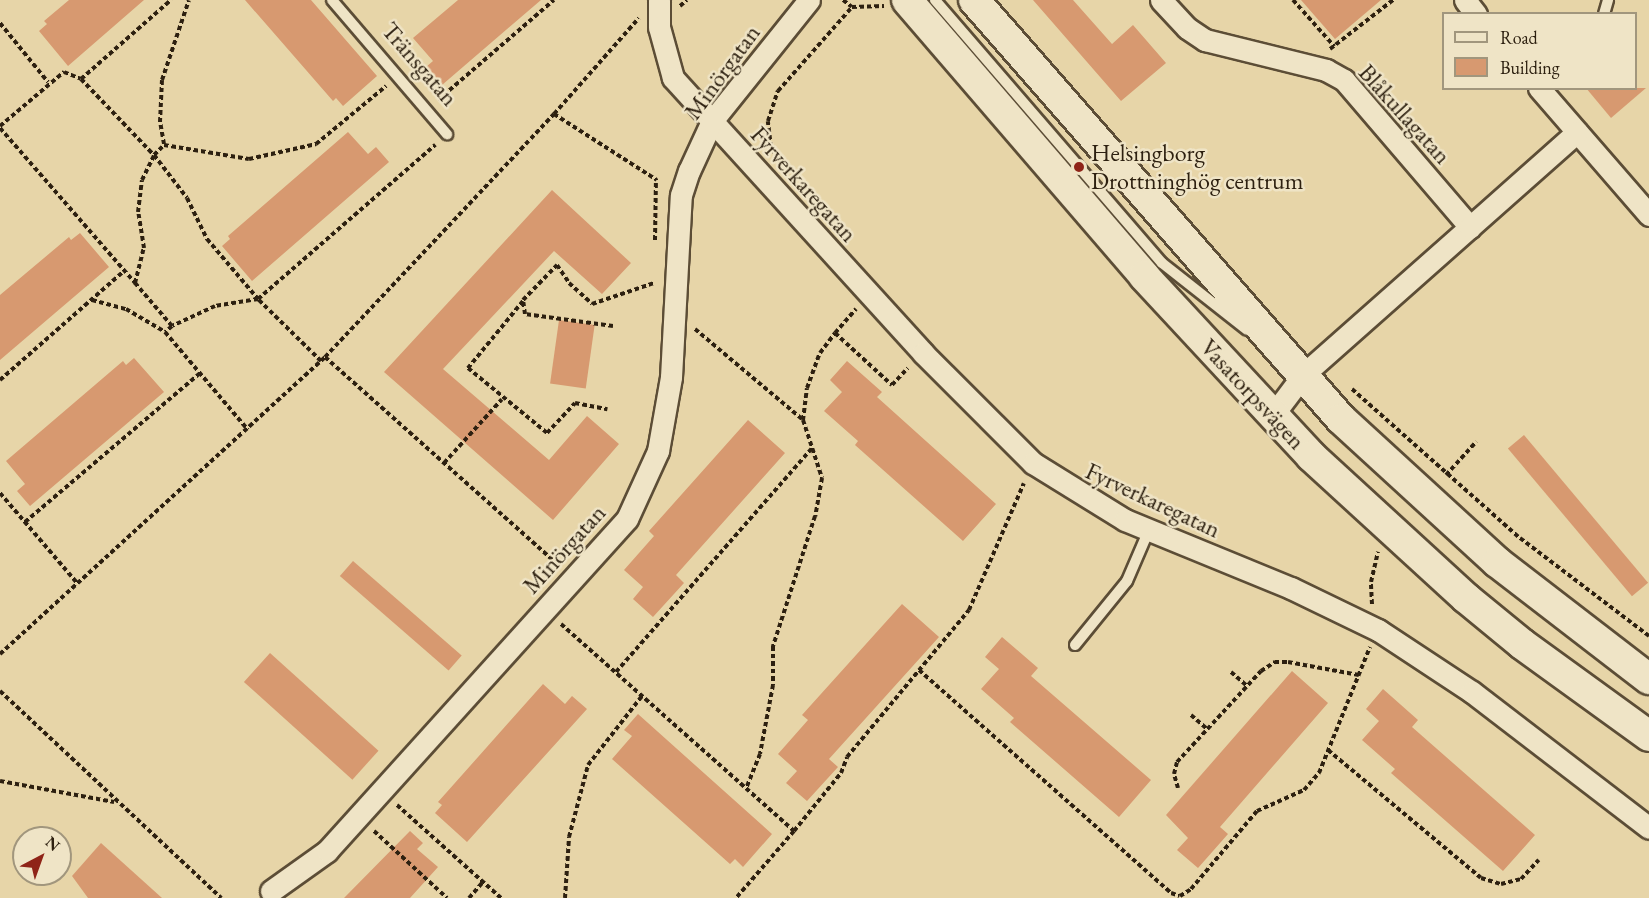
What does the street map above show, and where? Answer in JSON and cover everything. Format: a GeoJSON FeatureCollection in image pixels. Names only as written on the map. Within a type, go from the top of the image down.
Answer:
{"type":"FeatureCollection","features":[{"type":"Feature","properties":{"kind":"main road","name":"Vasatorpsvägen"},"geometry":{"type":"LineString","coordinates":[[974,0],[1341,419],[1465,534],[1553,608],[1649,678]]}},
{"type":"Feature","properties":{"kind":"main road","name":"Vasatorpsvägen"},"geometry":{"type":"LineString","coordinates":[[898,1],[1272,416],[1361,504],[1466,598],[1522,644],[1649,735]]}},
{"type":"Feature","properties":{"kind":"street","name":"Minörgatan"},"geometry":{"type":"LineString","coordinates":[[271,891],[327,851],[545,609],[616,534],[649,475],[658,451],[671,377],[681,195],[712,121],[809,0]]}},
{"type":"Feature","properties":{"kind":"street","name":"Blåkullagatan"},"geometry":{"type":"LineString","coordinates":[[1161,0],[1186,28],[1205,40],[1308,66],[1344,80],[1470,227]]}},
{"type":"Feature","properties":{"kind":"street"},"geometry":{"type":"LineString","coordinates":[[1465,0],[1474,12]]}},
{"type":"Feature","properties":{"kind":"street"},"geometry":{"type":"LineString","coordinates":[[658,7],[673,78],[712,121]]}},
{"type":"Feature","properties":{"kind":"street"},"geometry":{"type":"LineString","coordinates":[[1541,90],[1649,215]]}},
{"type":"Feature","properties":{"kind":"street","name":"Fyrverkaregatan"},"geometry":{"type":"LineString","coordinates":[[712,121],[923,352],[1033,463],[1081,496],[1149,530],[1291,588],[1378,630],[1472,692],[1649,828]]}},
{"type":"Feature","properties":{"kind":"street"},"geometry":{"type":"LineString","coordinates":[[1272,416],[1303,375],[1576,132]]}},
{"type":"Feature","properties":{"kind":"lane","name":"Tränsgatan"},"geometry":{"type":"LineString","coordinates":[[332,0],[447,134]]}},
{"type":"Feature","properties":{"kind":"lane"},"geometry":{"type":"LineString","coordinates":[[935,0],[1162,263],[1303,375]]}},
{"type":"Feature","properties":{"kind":"lane"},"geometry":{"type":"LineString","coordinates":[[1093,183],[1144,276]]}},
{"type":"Feature","properties":{"kind":"lane"},"geometry":{"type":"LineString","coordinates":[[1075,645],[1128,581],[1149,530]]}},
{"type":"Feature","properties":{"kind":"path"},"geometry":{"type":"LineString","coordinates":[[81,79],[171,0]]}},
{"type":"Feature","properties":{"kind":"path"},"geometry":{"type":"LineString","coordinates":[[164,145],[160,122],[162,81],[189,0]]}},
{"type":"Feature","properties":{"kind":"path"},"geometry":{"type":"LineString","coordinates":[[426,110],[554,0]]}},
{"type":"Feature","properties":{"kind":"path"},"geometry":{"type":"LineString","coordinates":[[0,654],[248,430],[323,359],[554,114],[635,20],[658,7],[687,0]]}},
{"type":"Feature","properties":{"kind":"path"},"geometry":{"type":"LineString","coordinates":[[843,0],[852,7],[879,8],[898,1]]}},
{"type":"Feature","properties":{"kind":"path"},"geometry":{"type":"LineString","coordinates":[[1293,0],[1334,46]]}},
{"type":"Feature","properties":{"kind":"path"},"geometry":{"type":"LineString","coordinates":[[1308,66],[1394,0]]}},
{"type":"Feature","properties":{"kind":"path"},"geometry":{"type":"LineString","coordinates":[[780,164],[771,147],[768,121],[778,91],[852,7]]}},
{"type":"Feature","properties":{"kind":"path"},"geometry":{"type":"LineString","coordinates":[[0,23],[48,82]]}},
{"type":"Feature","properties":{"kind":"path"},"geometry":{"type":"LineString","coordinates":[[172,326],[0,127],[64,72],[81,79],[154,154],[187,198],[207,239],[258,299],[560,567],[568,559]]}},
{"type":"Feature","properties":{"kind":"path"},"geometry":{"type":"LineString","coordinates":[[164,145],[249,159],[278,155],[316,144],[333,134],[398,76]]}},
{"type":"Feature","properties":{"kind":"path"},"geometry":{"type":"LineString","coordinates":[[554,114],[681,195]]}},
{"type":"Feature","properties":{"kind":"path"},"geometry":{"type":"LineString","coordinates":[[165,332],[172,326],[215,306],[258,299],[447,134]]}},
{"type":"Feature","properties":{"kind":"path"},"geometry":{"type":"LineString","coordinates":[[0,141],[6,135]]}},
{"type":"Feature","properties":{"kind":"path"},"geometry":{"type":"LineString","coordinates":[[135,283],[144,248],[138,212],[141,191],[154,154],[164,145]]}},
{"type":"Feature","properties":{"kind":"path"},"geometry":{"type":"LineString","coordinates":[[655,249],[656,179]]}},
{"type":"Feature","properties":{"kind":"path"},"geometry":{"type":"LineString","coordinates":[[607,409],[575,403],[547,433],[502,399],[468,368],[523,300],[557,265],[568,283],[592,304],[636,287],[654,286],[654,277]]}},
{"type":"Feature","properties":{"kind":"path"},"geometry":{"type":"LineString","coordinates":[[0,380],[124,271]]}},
{"type":"Feature","properties":{"kind":"path"},"geometry":{"type":"LineString","coordinates":[[746,788],[760,754],[773,685],[773,646],[815,516],[822,478],[803,420],[807,388],[820,353],[870,294]]}},
{"type":"Feature","properties":{"kind":"path"},"geometry":{"type":"LineString","coordinates":[[91,300],[126,309],[165,332],[248,430]]}},
{"type":"Feature","properties":{"kind":"path"},"geometry":{"type":"LineString","coordinates":[[523,300],[525,314],[613,326]]}},
{"type":"Feature","properties":{"kind":"path"},"geometry":{"type":"LineString","coordinates":[[674,315],[701,332],[803,420]]}},
{"type":"Feature","properties":{"kind":"path"},"geometry":{"type":"LineString","coordinates":[[835,333],[892,385],[923,352]]}},
{"type":"Feature","properties":{"kind":"path"},"geometry":{"type":"LineString","coordinates":[[25,522],[200,373]]}},
{"type":"Feature","properties":{"kind":"path"},"geometry":{"type":"LineString","coordinates":[[1345,382],[1520,538],[1649,636]]}},
{"type":"Feature","properties":{"kind":"path"},"geometry":{"type":"LineString","coordinates":[[444,463],[502,399]]}},
{"type":"Feature","properties":{"kind":"path"},"geometry":{"type":"LineString","coordinates":[[616,672],[812,448]]}},
{"type":"Feature","properties":{"kind":"path"},"geometry":{"type":"LineString","coordinates":[[736,898],[841,773],[847,757],[969,610],[1033,463]]}},
{"type":"Feature","properties":{"kind":"path"},"geometry":{"type":"LineString","coordinates":[[0,493],[78,584]]}},
{"type":"Feature","properties":{"kind":"path"},"geometry":{"type":"LineString","coordinates":[[545,609],[794,831]]}},
{"type":"Feature","properties":{"kind":"path"},"geometry":{"type":"LineString","coordinates":[[919,670],[1171,893],[1179,897],[1191,889],[1257,811],[1304,790],[1319,772],[1378,630]]}},
{"type":"Feature","properties":{"kind":"path"},"geometry":{"type":"LineString","coordinates":[[1179,788],[1174,774],[1177,762],[1247,686],[1275,662],[1359,675]]}},
{"type":"Feature","properties":{"kind":"path"},"geometry":{"type":"LineString","coordinates":[[1231,672],[1247,686]]}},
{"type":"Feature","properties":{"kind":"path"},"geometry":{"type":"LineString","coordinates":[[0,690],[116,803],[221,898]]}},
{"type":"Feature","properties":{"kind":"path"},"geometry":{"type":"LineString","coordinates":[[565,898],[568,837],[588,765],[642,696]]}},
{"type":"Feature","properties":{"kind":"path"},"geometry":{"type":"LineString","coordinates":[[1191,715],[1207,729]]}},
{"type":"Feature","properties":{"kind":"path"},"geometry":{"type":"LineString","coordinates":[[1328,750],[1481,878],[1501,884],[1521,879],[1539,860]]}},
{"type":"Feature","properties":{"kind":"path"},"geometry":{"type":"LineString","coordinates":[[0,781],[116,803]]}},
{"type":"Feature","properties":{"kind":"path"},"geometry":{"type":"LineString","coordinates":[[380,791],[501,898]]}},
{"type":"Feature","properties":{"kind":"path"},"geometry":{"type":"LineString","coordinates":[[358,816],[447,898]]}},
{"type":"Feature","properties":{"kind":"path"},"geometry":{"type":"LineString","coordinates":[[469,898],[483,882]]}},
{"type":"Feature","properties":{"kind":"building"},"geometry":{"type":"Polygon","coordinates":[[[69,0],[144,0],[68,66],[39,31],[47,24],[44,21],[69,0]]]}},
{"type":"Feature","properties":{"kind":"building"},"geometry":{"type":"Polygon","coordinates":[[[245,0],[311,0],[377,76],[343,106],[336,98],[333,101],[245,0]]]}},
{"type":"Feature","properties":{"kind":"building"},"geometry":{"type":"Polygon","coordinates":[[[458,0],[541,0],[442,85],[426,67],[433,61],[413,38],[458,0]]]}},
{"type":"Feature","properties":{"kind":"building"},"geometry":{"type":"Polygon","coordinates":[[[1033,0],[1073,0],[1112,44],[1133,25],[1166,63],[1121,101],[1033,0]]]}},
{"type":"Feature","properties":{"kind":"building"},"geometry":{"type":"Polygon","coordinates":[[[1301,0],[1381,0],[1335,39],[1301,0]]]}},
{"type":"Feature","properties":{"kind":"building"},"geometry":{"type":"Polygon","coordinates":[[[1646,88],[1611,118],[1588,90],[1646,88]]]}},
{"type":"Feature","properties":{"kind":"building"},"geometry":{"type":"Polygon","coordinates":[[[348,132],[368,154],[376,147],[389,162],[252,281],[222,246],[230,239],[228,236],[348,132]]]}},
{"type":"Feature","properties":{"kind":"building"},"geometry":{"type":"Polygon","coordinates":[[[552,190],[631,263],[602,294],[554,251],[443,369],[549,460],[587,416],[619,444],[553,520],[384,372],[552,190]]]}},
{"type":"Feature","properties":{"kind":"building"},"geometry":{"type":"Polygon","coordinates":[[[80,233],[109,267],[0,360],[0,295],[69,237],[71,240],[80,233]]]}},
{"type":"Feature","properties":{"kind":"building"},"geometry":{"type":"Polygon","coordinates":[[[559,320],[595,325],[586,388],[550,383],[559,320]]]}},
{"type":"Feature","properties":{"kind":"building"},"geometry":{"type":"Polygon","coordinates":[[[134,358],[164,392],[30,506],[17,491],[25,484],[6,461],[123,361],[126,365],[134,358]]]}},
{"type":"Feature","properties":{"kind":"building"},"geometry":{"type":"Polygon","coordinates":[[[847,361],[882,392],[877,397],[996,504],[963,541],[855,445],[858,441],[824,411],[842,392],[830,380],[847,361]]]}},
{"type":"Feature","properties":{"kind":"building"},"geometry":{"type":"Polygon","coordinates":[[[748,420],[785,453],[676,575],[684,583],[653,617],[633,599],[643,587],[624,570],[654,536],[649,531],[748,420]]]}},
{"type":"Feature","properties":{"kind":"building"},"geometry":{"type":"Polygon","coordinates":[[[1524,435],[1648,583],[1632,596],[1508,448],[1524,435]]]}},
{"type":"Feature","properties":{"kind":"building"},"geometry":{"type":"Polygon","coordinates":[[[353,561],[462,655],[449,671],[340,576],[353,561]]]}},
{"type":"Feature","properties":{"kind":"building"},"geometry":{"type":"Polygon","coordinates":[[[902,604],[939,637],[829,759],[838,767],[807,801],[786,783],[797,771],[778,754],[808,720],[802,715],[902,604]]]}},
{"type":"Feature","properties":{"kind":"building"},"geometry":{"type":"Polygon","coordinates":[[[1002,637],[1038,668],[1031,676],[1151,780],[1119,817],[1010,722],[1014,718],[981,689],[999,669],[985,657],[1002,637]]]}},
{"type":"Feature","properties":{"kind":"building"},"geometry":{"type":"Polygon","coordinates":[[[270,653],[378,751],[352,780],[244,682],[270,653]]]}},
{"type":"Feature","properties":{"kind":"building"},"geometry":{"type":"Polygon","coordinates":[[[1292,671],[1328,703],[1220,827],[1228,834],[1198,868],[1177,850],[1188,838],[1166,815],[1292,671]]]}},
{"type":"Feature","properties":{"kind":"building"},"geometry":{"type":"Polygon","coordinates":[[[543,684],[565,704],[572,696],[587,709],[467,842],[435,813],[442,805],[438,802],[543,684]]]}},
{"type":"Feature","properties":{"kind":"building"},"geometry":{"type":"Polygon","coordinates":[[[1383,689],[1418,720],[1412,727],[1535,835],[1503,871],[1391,773],[1395,769],[1362,740],[1379,721],[1366,709],[1383,689]]]}},
{"type":"Feature","properties":{"kind":"building"},"geometry":{"type":"Polygon","coordinates":[[[638,714],[772,834],[743,867],[735,859],[730,864],[612,759],[632,736],[624,730],[638,714]]]}},
{"type":"Feature","properties":{"kind":"building"},"geometry":{"type":"Polygon","coordinates":[[[410,831],[423,843],[417,849],[438,867],[410,898],[344,898],[410,831]]]}},
{"type":"Feature","properties":{"kind":"building"},"geometry":{"type":"Polygon","coordinates":[[[101,843],[162,898],[88,898],[72,876],[101,843]]]}},
{"type":"Feature","properties":{"kind":"place","name":"Helsingborg Drottninghög centrum"},"geometry":{"type":"Point","coordinates":[1079,167]}}]}
